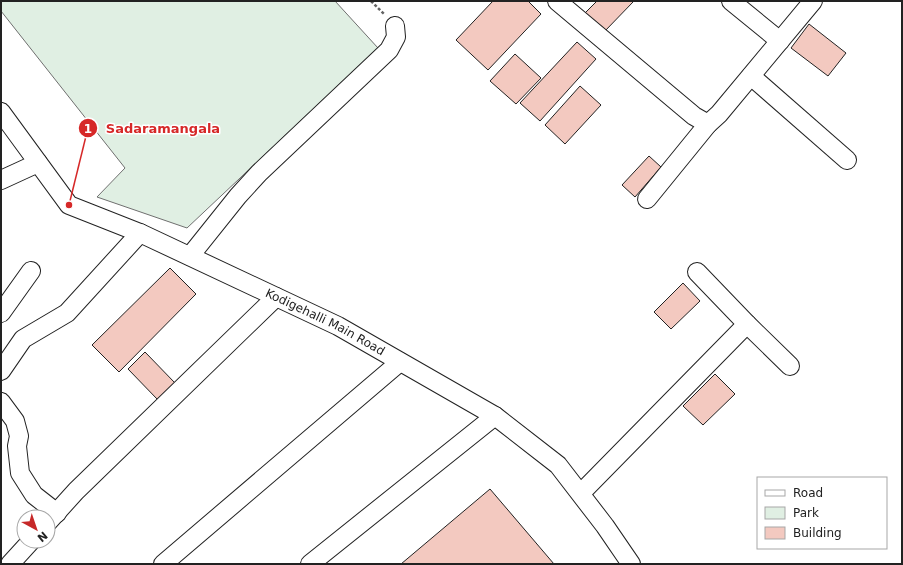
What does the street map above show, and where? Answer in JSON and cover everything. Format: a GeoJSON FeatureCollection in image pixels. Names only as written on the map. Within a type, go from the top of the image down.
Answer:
{"type":"FeatureCollection","features":[{"type":"Feature","properties":{"kind":"street"},"geometry":{"type":"LineString","coordinates":[[557,1],[694,116],[708,124]]}},
{"type":"Feature","properties":{"kind":"street"},"geometry":{"type":"LineString","coordinates":[[731,1],[780,41]]}},
{"type":"Feature","properties":{"kind":"street"},"geometry":{"type":"LineString","coordinates":[[647,199],[708,124],[719,114],[813,1]]}},
{"type":"Feature","properties":{"kind":"street"},"geometry":{"type":"LineString","coordinates":[[190,256],[238,196],[259,173],[390,50],[396,37],[395,26]]}},
{"type":"Feature","properties":{"kind":"street"},"geometry":{"type":"LineString","coordinates":[[750,76],[847,160]]}},
{"type":"Feature","properties":{"kind":"street","name":"Kodigehalli Main Road"},"geometry":{"type":"LineString","coordinates":[[1,112],[69,205],[140,232],[338,326],[494,416],[558,466],[581,494],[624,561]]}},
{"type":"Feature","properties":{"kind":"street"},"geometry":{"type":"LineString","coordinates":[[1,180],[38,163]]}},
{"type":"Feature","properties":{"kind":"street"},"geometry":{"type":"LineString","coordinates":[[4,361],[23,339],[68,312],[140,232]]}},
{"type":"Feature","properties":{"kind":"street"},"geometry":{"type":"LineString","coordinates":[[1,313],[31,271]]}},
{"type":"Feature","properties":{"kind":"street"},"geometry":{"type":"LineString","coordinates":[[697,272],[790,366]]}},
{"type":"Feature","properties":{"kind":"street"},"geometry":{"type":"LineString","coordinates":[[56,514],[76,491],[276,297]]}},
{"type":"Feature","properties":{"kind":"street"},"geometry":{"type":"LineString","coordinates":[[581,494],[747,324]]}},
{"type":"Feature","properties":{"kind":"street"},"geometry":{"type":"LineString","coordinates":[[163,564],[400,362]]}},
{"type":"Feature","properties":{"kind":"street"},"geometry":{"type":"LineString","coordinates":[[1,402],[15,421],[19,436],[16,446],[20,473],[45,509]]}},
{"type":"Feature","properties":{"kind":"street"},"geometry":{"type":"LineString","coordinates":[[310,564],[494,416]]}},
{"type":"Feature","properties":{"kind":"street"},"geometry":{"type":"LineString","coordinates":[[10,564],[24,549]]}},
{"type":"Feature","properties":{"kind":"green space"},"geometry":{"type":"Polygon","coordinates":[[[1,1],[335,1],[378,48],[187,228],[97,197],[125,168],[1,11],[1,1]]]}},
{"type":"Feature","properties":{"kind":"building"},"geometry":{"type":"Polygon","coordinates":[[[493,1],[528,1],[541,14],[488,70],[456,40],[493,1]]]}},
{"type":"Feature","properties":{"kind":"building"},"geometry":{"type":"Polygon","coordinates":[[[597,1],[633,2],[604,32],[584,14],[597,1]]]}},
{"type":"Feature","properties":{"kind":"building"},"geometry":{"type":"Polygon","coordinates":[[[809,24],[846,53],[828,76],[791,48],[809,24]]]}},
{"type":"Feature","properties":{"kind":"building"},"geometry":{"type":"Polygon","coordinates":[[[577,42],[596,59],[540,121],[520,103],[577,42]]]}},
{"type":"Feature","properties":{"kind":"building"},"geometry":{"type":"Polygon","coordinates":[[[515,54],[541,78],[516,104],[490,81],[515,54]]]}},
{"type":"Feature","properties":{"kind":"building"},"geometry":{"type":"Polygon","coordinates":[[[580,86],[601,105],[565,144],[545,125],[580,86]]]}},
{"type":"Feature","properties":{"kind":"building"},"geometry":{"type":"Polygon","coordinates":[[[649,156],[661,167],[635,197],[622,185],[649,156]]]}},
{"type":"Feature","properties":{"kind":"building"},"geometry":{"type":"Polygon","coordinates":[[[170,268],[196,294],[119,372],[92,345],[170,268]]]}},
{"type":"Feature","properties":{"kind":"building"},"geometry":{"type":"Polygon","coordinates":[[[683,283],[700,301],[671,329],[654,312],[683,283]]]}},
{"type":"Feature","properties":{"kind":"building"},"geometry":{"type":"Polygon","coordinates":[[[145,352],[175,383],[158,400],[128,369],[145,352]]]}},
{"type":"Feature","properties":{"kind":"building"},"geometry":{"type":"Polygon","coordinates":[[[715,374],[735,394],[703,425],[683,406],[715,374]]]}},
{"type":"Feature","properties":{"kind":"building"},"geometry":{"type":"Polygon","coordinates":[[[490,489],[554,564],[401,564],[490,489]]]}},
{"type":"Feature","properties":{"kind":"place","name":"Sadaramangala"},"geometry":{"type":"Point","coordinates":[69,205]}}]}
